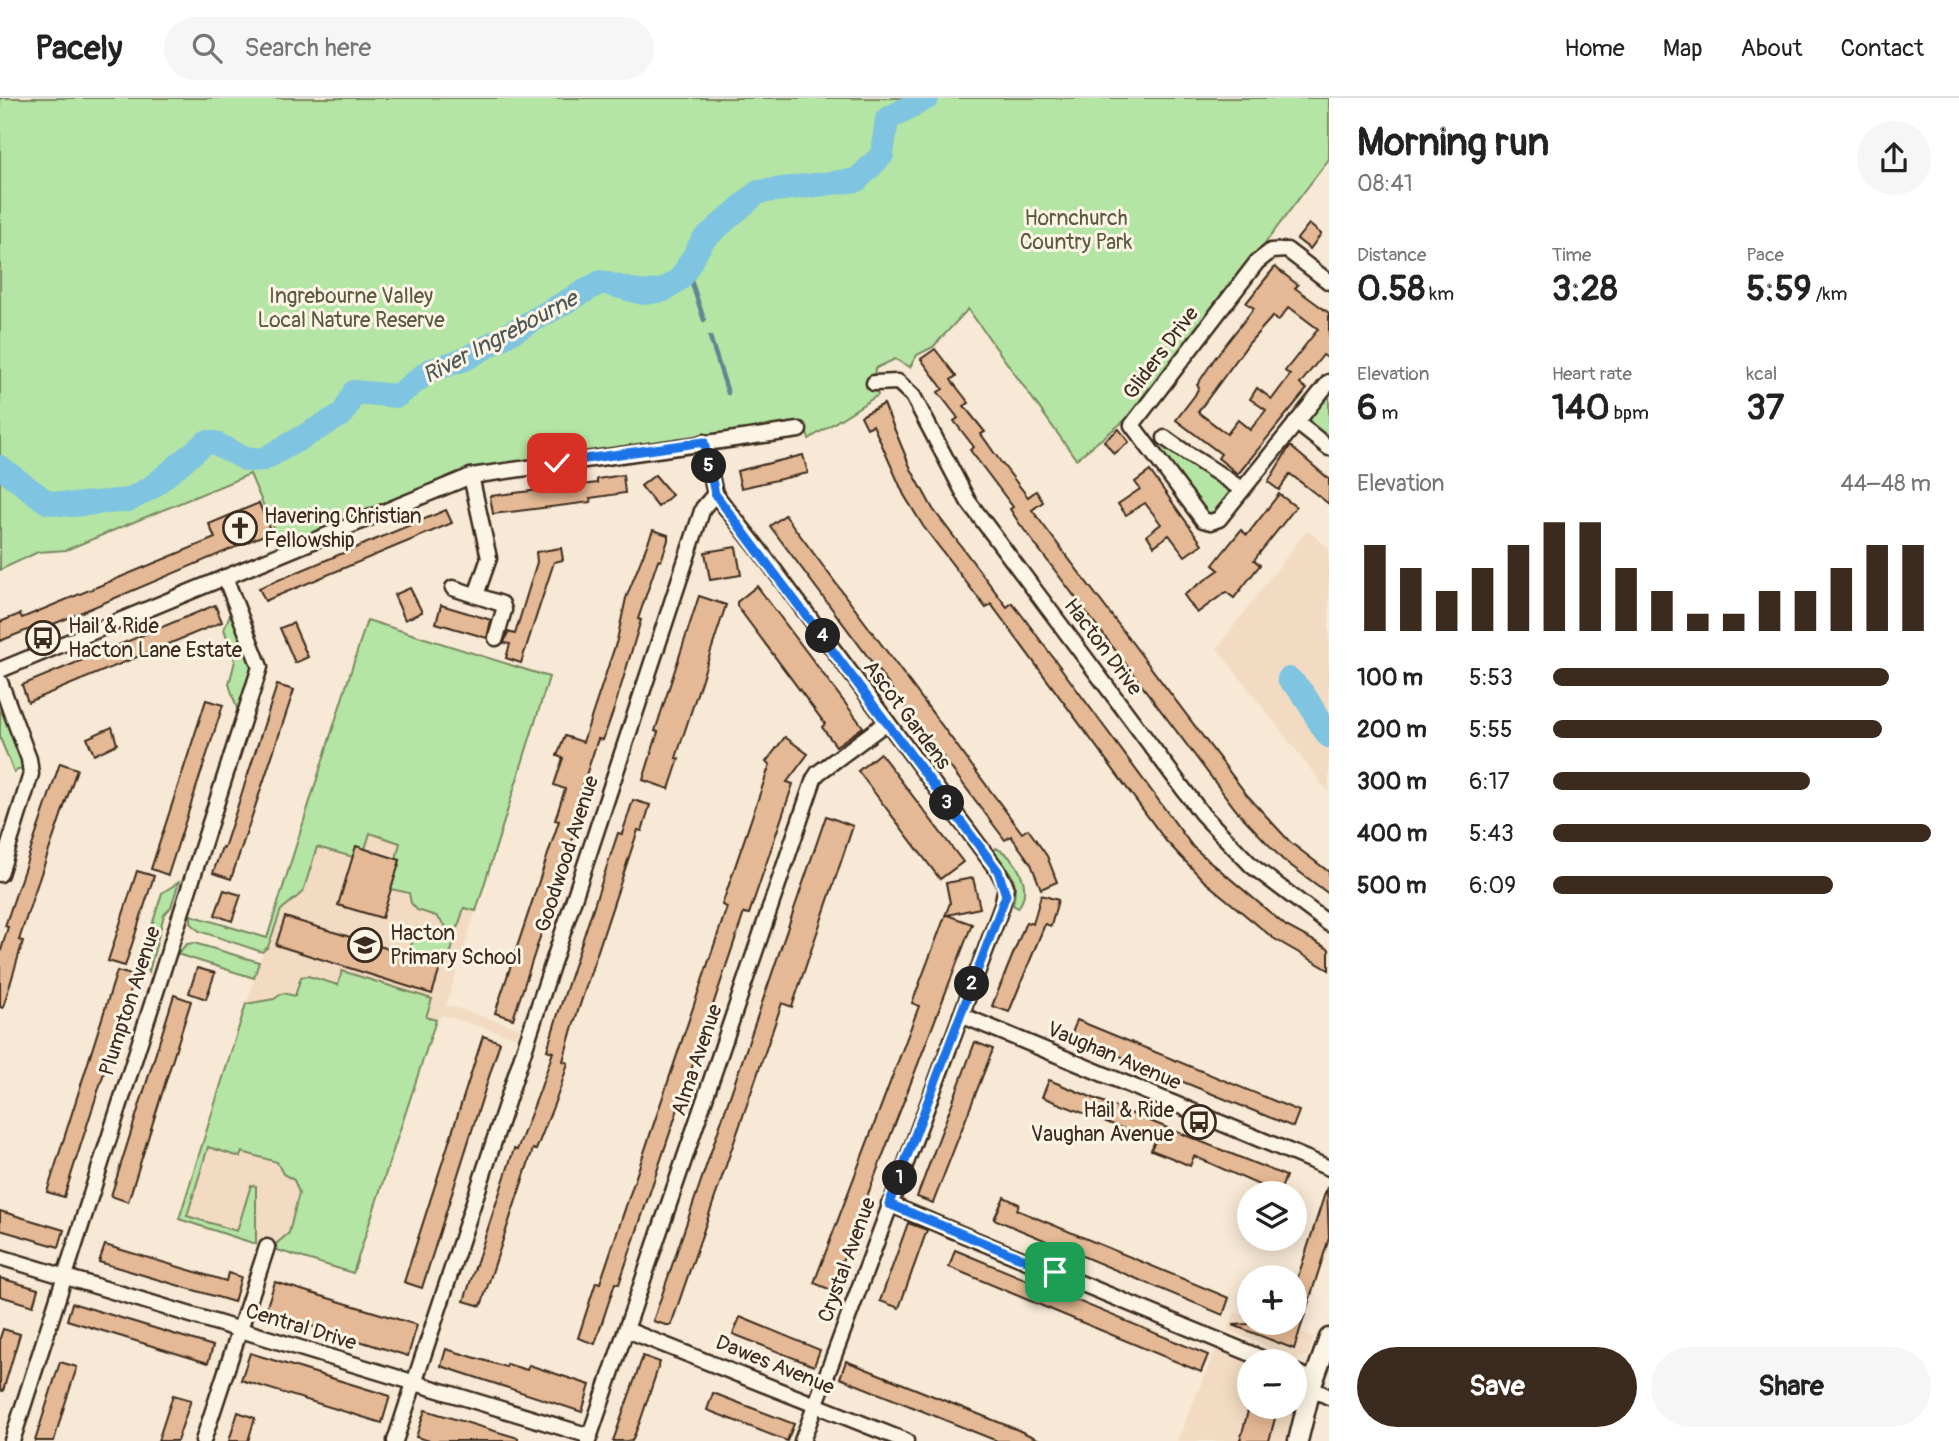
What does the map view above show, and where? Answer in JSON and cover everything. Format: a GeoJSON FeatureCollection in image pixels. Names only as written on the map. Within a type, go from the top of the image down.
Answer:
{"type":"FeatureCollection","features":[{"type":"Feature","properties":{"kind":"street","name":"Gliders Drive"},"geometry":{"type":"LineString","coordinates":[[1329,282],[1287,250],[1271,251],[1257,262],[1132,425],[1203,520],[1211,522],[1219,519],[1329,382]]}},
{"type":"Feature","properties":{"kind":"street","name":"Hacton Drive"},"geometry":{"type":"LineString","coordinates":[[874,383],[898,382],[913,396],[968,501],[1210,824],[1252,866],[1329,925]]}},
{"type":"Feature","properties":{"kind":"street"},"geometry":{"type":"LineString","coordinates":[[1296,422],[1329,448]]}},
{"type":"Feature","properties":{"kind":"street"},"geometry":{"type":"LineString","coordinates":[[0,670],[471,476],[799,430]]}},
{"type":"Feature","properties":{"kind":"street"},"geometry":{"type":"LineString","coordinates":[[1165,438],[1199,464],[1218,472],[1242,490]]}},
{"type":"Feature","properties":{"kind":"street"},"geometry":{"type":"LineString","coordinates":[[704,442],[715,494]]}},
{"type":"Feature","properties":{"kind":"street"},"geometry":{"type":"LineString","coordinates":[[471,476],[489,558],[476,595]]}},
{"type":"Feature","properties":{"kind":"street","name":"Ascot Gardens"},"geometry":{"type":"LineString","coordinates":[[715,494],[998,871],[1006,886],[1006,895],[961,1015]]}},
{"type":"Feature","properties":{"kind":"street","name":"Goodwood Avenue"},"geometry":{"type":"LineString","coordinates":[[395,1441],[703,508],[715,494]]}},
{"type":"Feature","properties":{"kind":"street","name":"Plumpton Avenue"},"geometry":{"type":"LineString","coordinates":[[12,1441],[62,1276],[260,667],[226,577]]}},
{"type":"Feature","properties":{"kind":"street"},"geometry":{"type":"LineString","coordinates":[[453,588],[502,604],[504,610],[496,638]]}},
{"type":"Feature","properties":{"kind":"street"},"geometry":{"type":"LineString","coordinates":[[0,682],[31,766],[0,874]]}},
{"type":"Feature","properties":{"kind":"street","name":"Alma Avenue"},"geometry":{"type":"LineString","coordinates":[[589,1439],[814,779],[818,773],[887,722]]}},
{"type":"Feature","properties":{"kind":"street","name":"Vaughan Avenue"},"geometry":{"type":"LineString","coordinates":[[961,1015],[1329,1168]]}},
{"type":"Feature","properties":{"kind":"street","name":"Crystal Avenue"},"geometry":{"type":"LineString","coordinates":[[802,1441],[961,1015]]}},
{"type":"Feature","properties":{"kind":"street"},"geometry":{"type":"LineString","coordinates":[[889,1204],[1240,1349]]}},
{"type":"Feature","properties":{"kind":"street"},"geometry":{"type":"LineString","coordinates":[[203,1441],[267,1247]]}},
{"type":"Feature","properties":{"kind":"street","name":"Central Drive"},"geometry":{"type":"LineString","coordinates":[[0,1257],[589,1439]]}},
{"type":"Feature","properties":{"kind":"street","name":"Dawes Avenue"},"geometry":{"type":"LineString","coordinates":[[627,1330],[906,1441]]}},
{"type":"Feature","properties":{"kind":"street"},"geometry":{"type":"LineString","coordinates":[[1297,1441],[1312,1384],[1329,1338]]}},
{"type":"Feature","properties":{"kind":"street"},"geometry":{"type":"LineString","coordinates":[[1307,1380],[1329,1397]]}},
{"type":"Feature","properties":{"kind":"shaded area"},"geometry":{"type":"Polygon","coordinates":[[[1307,530],[1329,548],[1329,793],[1217,648],[1307,530]]]}},
{"type":"Feature","properties":{"kind":"shaded area","name":"Hacton Primary School"},"geometry":{"type":"Polygon","coordinates":[[[367,620],[549,677],[446,1005],[520,1028],[517,1038],[443,1015],[436,1020],[353,1273],[179,1219],[367,620]]]}},
{"type":"Feature","properties":{"kind":"shaded area"},"geometry":{"type":"Polygon","coordinates":[[[1235,1312],[1237,1313],[1237,1334],[1228,1330],[1235,1312]]]}},
{"type":"Feature","properties":{"kind":"shaded area"},"geometry":{"type":"Polygon","coordinates":[[[1240,1335],[1305,1335],[1314,1338],[1308,1356],[1307,1349],[1273,1349],[1240,1335]]]}},
{"type":"Feature","properties":{"kind":"shaded area"},"geometry":{"type":"Polygon","coordinates":[[[1218,1344],[1237,1351],[1237,1419],[1294,1419],[1287,1441],[1177,1441],[1218,1344]]]}},
{"type":"Feature","properties":{"kind":"green space","name":"Ingrebourne Valley Local Nature Reserve"},"geometry":{"type":"Polygon","coordinates":[[[0,98],[1329,98],[1329,159],[1129,422],[1124,421],[1076,459],[968,309],[933,347],[917,355],[910,367],[895,359],[876,368],[872,379],[878,395],[809,439],[803,422],[483,467],[282,548],[250,474],[66,550],[38,552],[0,570],[0,98]]]}},
{"type":"Feature","properties":{"kind":"green space"},"geometry":{"type":"Polygon","coordinates":[[[1329,391],[1329,440],[1309,420],[1329,391]]]}},
{"type":"Feature","properties":{"kind":"green space"},"geometry":{"type":"Polygon","coordinates":[[[1148,436],[1233,492],[1217,514],[1207,516],[1148,436]]]}},
{"type":"Feature","properties":{"kind":"green space"},"geometry":{"type":"Polygon","coordinates":[[[234,605],[254,668],[239,715],[229,684],[235,661],[224,629],[234,605]]]}},
{"type":"Feature","properties":{"kind":"green space"},"geometry":{"type":"Polygon","coordinates":[[[367,620],[549,677],[476,911],[464,908],[455,936],[436,916],[417,910],[411,903],[409,893],[391,889],[400,861],[396,859],[400,843],[370,833],[365,849],[353,857],[317,847],[303,892],[281,910],[268,947],[262,952],[199,931],[191,923],[191,915],[267,938],[367,620]]]}},
{"type":"Feature","properties":{"kind":"green space"},"geometry":{"type":"Polygon","coordinates":[[[0,704],[26,766],[14,772],[0,738],[0,704]]]}},
{"type":"Feature","properties":{"kind":"green space"},"geometry":{"type":"Polygon","coordinates":[[[996,848],[1011,859],[1021,874],[1024,892],[1018,908],[1013,905],[1015,888],[1012,876],[994,852],[996,848]]]}},
{"type":"Feature","properties":{"kind":"green space"},"geometry":{"type":"Polygon","coordinates":[[[179,882],[171,907],[164,915],[149,972],[142,958],[162,893],[179,882]]]}},
{"type":"Feature","properties":{"kind":"green space"},"geometry":{"type":"Polygon","coordinates":[[[417,927],[455,939],[446,967],[408,955],[417,927]]]}},
{"type":"Feature","properties":{"kind":"green space"},"geometry":{"type":"Polygon","coordinates":[[[194,943],[259,962],[254,978],[177,954],[187,944],[194,943]]]}},
{"type":"Feature","properties":{"kind":"green space"},"geometry":{"type":"Polygon","coordinates":[[[342,971],[432,999],[426,1017],[436,1020],[353,1273],[277,1250],[276,1244],[289,1233],[299,1193],[294,1180],[283,1174],[277,1162],[242,1152],[240,1157],[208,1147],[187,1216],[237,1231],[251,1185],[256,1186],[256,1244],[179,1219],[246,1004],[274,999],[283,993],[295,996],[301,977],[308,976],[338,985],[342,971]]]}},
{"type":"Feature","properties":{"kind":"building"},"geometry":{"type":"Polygon","coordinates":[[[1309,224],[1321,234],[1310,249],[1297,239],[1309,224]]]}},
{"type":"Feature","properties":{"kind":"building"},"geometry":{"type":"Polygon","coordinates":[[[1275,267],[1298,285],[1295,288],[1329,313],[1329,359],[1323,355],[1300,384],[1307,389],[1238,474],[1218,458],[1221,454],[1176,420],[1195,395],[1199,387],[1197,385],[1215,358],[1254,308],[1246,303],[1275,267]],[[1289,307],[1278,321],[1273,316],[1249,343],[1198,412],[1227,434],[1238,420],[1250,430],[1266,410],[1250,399],[1257,388],[1272,399],[1290,375],[1285,371],[1318,329],[1289,307]]]}},
{"type":"Feature","properties":{"kind":"building"},"geometry":{"type":"Polygon","coordinates":[[[935,349],[956,376],[951,380],[969,403],[964,406],[985,432],[981,434],[1000,461],[1028,497],[1036,491],[1043,502],[1032,510],[1247,795],[1290,842],[1329,872],[1329,894],[1282,859],[1236,810],[1019,523],[1010,509],[1013,507],[970,450],[974,447],[954,421],[958,418],[938,392],[943,389],[921,359],[935,349]]]}},
{"type":"Feature","properties":{"kind":"building"},"geometry":{"type":"Polygon","coordinates":[[[884,404],[911,469],[933,509],[1007,607],[1012,603],[1021,614],[1193,847],[1286,926],[1329,949],[1329,970],[1273,938],[1204,881],[1166,841],[991,604],[986,608],[923,526],[904,495],[873,425],[867,428],[861,416],[884,404]]]}},
{"type":"Feature","properties":{"kind":"building"},"geometry":{"type":"Polygon","coordinates":[[[1119,429],[1129,442],[1114,454],[1104,441],[1119,429]]]}},
{"type":"Feature","properties":{"kind":"building"},"geometry":{"type":"Polygon","coordinates":[[[1290,446],[1329,479],[1329,504],[1290,474],[1279,490],[1268,482],[1290,446]]]}},
{"type":"Feature","properties":{"kind":"building"},"geometry":{"type":"Polygon","coordinates":[[[803,455],[808,473],[741,488],[737,471],[803,455]]]}},
{"type":"Feature","properties":{"kind":"building"},"geometry":{"type":"Polygon","coordinates":[[[1150,471],[1202,544],[1185,556],[1169,535],[1154,546],[1147,535],[1161,524],[1145,503],[1126,515],[1118,504],[1140,489],[1135,482],[1150,471]]]}},
{"type":"Feature","properties":{"kind":"building"},"geometry":{"type":"Polygon","coordinates":[[[623,475],[625,493],[590,498],[591,502],[493,514],[490,496],[597,483],[597,479],[623,475]]]}},
{"type":"Feature","properties":{"kind":"building"},"geometry":{"type":"Polygon","coordinates":[[[655,475],[672,495],[658,507],[641,486],[655,475]]]}},
{"type":"Feature","properties":{"kind":"building"},"geometry":{"type":"Polygon","coordinates":[[[1279,494],[1296,507],[1254,560],[1260,565],[1234,598],[1226,592],[1197,613],[1184,595],[1219,570],[1213,565],[1224,551],[1241,530],[1247,535],[1279,494]]]}},
{"type":"Feature","properties":{"kind":"building"},"geometry":{"type":"Polygon","coordinates":[[[259,503],[271,532],[37,631],[35,627],[0,641],[0,622],[20,614],[22,618],[215,538],[209,524],[259,503]]]}},
{"type":"Feature","properties":{"kind":"building"},"geometry":{"type":"Polygon","coordinates":[[[446,510],[452,523],[265,601],[259,588],[446,510]]]}},
{"type":"Feature","properties":{"kind":"building"},"geometry":{"type":"Polygon","coordinates":[[[785,515],[1022,833],[1028,829],[1047,856],[1057,882],[1041,889],[1031,864],[1011,836],[1005,840],[770,526],[785,515]]]}},
{"type":"Feature","properties":{"kind":"building"},"geometry":{"type":"Polygon","coordinates":[[[653,530],[668,535],[668,540],[661,561],[658,560],[638,619],[641,620],[614,709],[603,740],[598,739],[578,799],[570,832],[574,834],[513,1019],[495,1013],[559,821],[555,820],[565,789],[554,785],[563,758],[557,756],[565,736],[583,742],[617,640],[626,598],[653,530]]]}},
{"type":"Feature","properties":{"kind":"building"},"geometry":{"type":"Polygon","coordinates":[[[736,547],[741,575],[710,580],[705,552],[736,547]]]}},
{"type":"Feature","properties":{"kind":"building"},"geometry":{"type":"Polygon","coordinates":[[[561,548],[563,560],[554,562],[521,663],[506,658],[510,644],[504,643],[508,632],[515,634],[537,562],[536,552],[561,548]]]}},
{"type":"Feature","properties":{"kind":"building"},"geometry":{"type":"Polygon","coordinates":[[[757,586],[863,727],[836,746],[822,727],[825,724],[737,606],[737,602],[757,586]]]}},
{"type":"Feature","properties":{"kind":"building"},"geometry":{"type":"Polygon","coordinates":[[[410,588],[422,612],[405,620],[394,595],[410,588]]]}},
{"type":"Feature","properties":{"kind":"building"},"geometry":{"type":"Polygon","coordinates":[[[699,596],[726,605],[676,758],[679,759],[669,789],[643,780],[658,732],[655,731],[699,596]]]}},
{"type":"Feature","properties":{"kind":"building"},"geometry":{"type":"Polygon","coordinates":[[[215,605],[222,622],[28,702],[22,685],[215,605]]]}},
{"type":"Feature","properties":{"kind":"building"},"geometry":{"type":"Polygon","coordinates":[[[441,605],[491,620],[487,638],[436,623],[441,605]]]}},
{"type":"Feature","properties":{"kind":"building"},"geometry":{"type":"Polygon","coordinates":[[[293,623],[308,657],[295,663],[280,628],[293,623]]]}},
{"type":"Feature","properties":{"kind":"building"},"geometry":{"type":"Polygon","coordinates":[[[277,685],[294,690],[231,879],[213,873],[222,847],[224,848],[277,685]]]}},
{"type":"Feature","properties":{"kind":"building"},"geometry":{"type":"Polygon","coordinates":[[[206,700],[223,705],[168,875],[151,869],[206,700]]]}},
{"type":"Feature","properties":{"kind":"building"},"geometry":{"type":"Polygon","coordinates":[[[112,727],[117,744],[94,755],[87,738],[112,727]]]}},
{"type":"Feature","properties":{"kind":"building"},"geometry":{"type":"Polygon","coordinates":[[[785,737],[808,754],[787,782],[793,784],[759,885],[749,914],[744,913],[619,1284],[615,1283],[595,1344],[578,1338],[596,1282],[600,1283],[727,907],[722,905],[770,764],[766,762],[785,737]]]}},
{"type":"Feature","properties":{"kind":"building"},"geometry":{"type":"Polygon","coordinates":[[[880,753],[963,862],[940,879],[858,771],[880,753]]]}},
{"type":"Feature","properties":{"kind":"building"},"geometry":{"type":"Polygon","coordinates":[[[60,763],[77,769],[19,940],[23,941],[3,1008],[0,1007],[0,954],[8,927],[5,926],[60,763]]]}},
{"type":"Feature","properties":{"kind":"building"},"geometry":{"type":"Polygon","coordinates":[[[633,800],[650,805],[642,831],[638,830],[572,1029],[563,1061],[568,1063],[560,1089],[536,1150],[533,1149],[481,1306],[464,1301],[514,1149],[517,1150],[553,1052],[547,1050],[557,1017],[618,833],[622,834],[633,800]]]}},
{"type":"Feature","properties":{"kind":"building"},"geometry":{"type":"Polygon","coordinates":[[[826,816],[853,826],[792,1007],[782,1003],[671,1325],[653,1321],[826,816]]]}},
{"type":"Feature","properties":{"kind":"building"},"geometry":{"type":"Polygon","coordinates":[[[356,846],[400,860],[382,918],[338,905],[356,846]]]}},
{"type":"Feature","properties":{"kind":"building"},"geometry":{"type":"Polygon","coordinates":[[[137,871],[154,876],[125,966],[108,961],[137,871]]]}},
{"type":"Feature","properties":{"kind":"building"},"geometry":{"type":"Polygon","coordinates":[[[973,878],[980,908],[947,915],[972,924],[831,1290],[814,1283],[919,1006],[912,1003],[950,903],[946,883],[973,878]]]}},
{"type":"Feature","properties":{"kind":"building"},"geometry":{"type":"Polygon","coordinates":[[[224,890],[241,895],[232,921],[215,915],[224,890]]]}},
{"type":"Feature","properties":{"kind":"building"},"geometry":{"type":"Polygon","coordinates":[[[1041,895],[1058,900],[1051,926],[1045,924],[1009,1012],[992,1006],[1026,922],[1033,924],[1041,895]]]}},
{"type":"Feature","properties":{"kind":"building"},"geometry":{"type":"Polygon","coordinates":[[[285,917],[441,965],[432,994],[276,945],[285,917]]]}},
{"type":"Feature","properties":{"kind":"building"},"geometry":{"type":"Polygon","coordinates":[[[197,968],[215,973],[206,999],[189,993],[197,968]]]}},
{"type":"Feature","properties":{"kind":"building"},"geometry":{"type":"Polygon","coordinates":[[[117,971],[135,976],[64,1197],[47,1192],[117,971]]]}},
{"type":"Feature","properties":{"kind":"building"},"geometry":{"type":"Polygon","coordinates":[[[174,995],[191,1001],[128,1202],[111,1196],[174,995]]]}},
{"type":"Feature","properties":{"kind":"building"},"geometry":{"type":"Polygon","coordinates":[[[1077,1020],[1299,1111],[1293,1127],[1071,1036],[1077,1020]]]}},
{"type":"Feature","properties":{"kind":"building"},"geometry":{"type":"Polygon","coordinates":[[[483,1036],[500,1042],[422,1288],[404,1282],[483,1036]]]}},
{"type":"Feature","properties":{"kind":"building"},"geometry":{"type":"Polygon","coordinates":[[[975,1042],[993,1049],[933,1203],[917,1197],[975,1042]]]}},
{"type":"Feature","properties":{"kind":"building"},"geometry":{"type":"Polygon","coordinates":[[[1049,1080],[1286,1176],[1284,1181],[1250,1181],[1194,1156],[1190,1166],[1151,1150],[1155,1141],[1042,1097],[1049,1080]]]}},
{"type":"Feature","properties":{"kind":"building"},"geometry":{"type":"Polygon","coordinates":[[[1327,1187],[1329,1238],[1307,1308],[1307,1265],[1302,1265],[1327,1187]]]}},
{"type":"Feature","properties":{"kind":"building"},"geometry":{"type":"Polygon","coordinates":[[[1004,1197],[1019,1204],[1017,1210],[1229,1298],[1223,1315],[994,1219],[1004,1197]]]}},
{"type":"Feature","properties":{"kind":"building"},"geometry":{"type":"Polygon","coordinates":[[[0,1211],[64,1230],[59,1247],[0,1230],[0,1211]]]}},
{"type":"Feature","properties":{"kind":"building"},"geometry":{"type":"Polygon","coordinates":[[[908,1223],[927,1230],[899,1308],[880,1301],[908,1223]]]}},
{"type":"Feature","properties":{"kind":"building"},"geometry":{"type":"Polygon","coordinates":[[[105,1245],[226,1281],[228,1273],[241,1277],[234,1302],[99,1262],[105,1245]]]}},
{"type":"Feature","properties":{"kind":"building"},"geometry":{"type":"Polygon","coordinates":[[[955,1250],[1208,1355],[1201,1372],[949,1267],[955,1250]]]}},
{"type":"Feature","properties":{"kind":"building"},"geometry":{"type":"Polygon","coordinates":[[[0,1278],[38,1289],[33,1306],[0,1296],[0,1278]]]}},
{"type":"Feature","properties":{"kind":"building"},"geometry":{"type":"Polygon","coordinates":[[[275,1282],[417,1325],[408,1356],[265,1312],[275,1282]]]}},
{"type":"Feature","properties":{"kind":"building"},"geometry":{"type":"Polygon","coordinates":[[[72,1303],[213,1346],[208,1363],[67,1320],[72,1303]]]}},
{"type":"Feature","properties":{"kind":"building"},"geometry":{"type":"Polygon","coordinates":[[[740,1317],[820,1350],[814,1366],[733,1334],[740,1317]]]}},
{"type":"Feature","properties":{"kind":"building"},"geometry":{"type":"Polygon","coordinates":[[[3,1329],[20,1334],[3,1391],[0,1390],[0,1338],[3,1329]]]}},
{"type":"Feature","properties":{"kind":"building"},"geometry":{"type":"Polygon","coordinates":[[[1258,1335],[1298,1335],[1294,1349],[1258,1335]]]}},
{"type":"Feature","properties":{"kind":"building"},"geometry":{"type":"Polygon","coordinates":[[[446,1349],[506,1367],[507,1364],[527,1370],[529,1365],[590,1385],[582,1412],[441,1366],[446,1349]]]}},
{"type":"Feature","properties":{"kind":"building"},"geometry":{"type":"Polygon","coordinates":[[[250,1353],[390,1396],[382,1423],[241,1380],[250,1353]]]}},
{"type":"Feature","properties":{"kind":"building"},"geometry":{"type":"Polygon","coordinates":[[[643,1356],[660,1362],[641,1419],[632,1441],[613,1441],[643,1356]]]}},
{"type":"Feature","properties":{"kind":"building"},"geometry":{"type":"Polygon","coordinates":[[[846,1361],[1042,1441],[997,1441],[840,1378],[846,1361]]]}},
{"type":"Feature","properties":{"kind":"building"},"geometry":{"type":"Polygon","coordinates":[[[60,1362],[77,1367],[54,1441],[35,1441],[60,1362]]]}},
{"type":"Feature","properties":{"kind":"building"},"geometry":{"type":"Polygon","coordinates":[[[713,1393],[794,1424],[787,1441],[707,1410],[713,1393]]]}},
{"type":"Feature","properties":{"kind":"building"},"geometry":{"type":"Polygon","coordinates":[[[173,1395],[191,1400],[177,1441],[158,1441],[173,1395]]]}},
{"type":"Feature","properties":{"kind":"building"},"geometry":{"type":"Polygon","coordinates":[[[425,1410],[518,1438],[518,1441],[430,1441],[416,1437],[425,1410]]]}},
{"type":"Feature","properties":{"kind":"building"},"geometry":{"type":"Polygon","coordinates":[[[238,1412],[255,1418],[248,1441],[229,1441],[238,1412]]]}},
{"type":"Feature","properties":{"kind":"building"},"geometry":{"type":"Polygon","coordinates":[[[1246,1419],[1275,1419],[1269,1441],[1240,1441],[1246,1419]]]}},
{"type":"Feature","properties":{"kind":"waterway","name":"River Ingrebourne"},"geometry":{"type":"LineString","coordinates":[[0,467],[47,502],[72,505],[129,500],[152,487],[206,442],[215,443],[247,460],[264,459],[343,414],[354,392],[397,396],[429,371],[465,359],[601,282],[643,293],[664,290],[681,278],[703,240],[758,192],[857,180],[882,155],[887,119],[927,98]]}},
{"type":"Feature","properties":{"kind":"waterway"},"geometry":{"type":"LineString","coordinates":[[687,268],[704,320]]}},
{"type":"Feature","properties":{"kind":"waterway"},"geometry":{"type":"LineString","coordinates":[[710,337],[728,393]]}},
{"type":"Feature","properties":{"kind":"waterway"},"geometry":{"type":"LineString","coordinates":[[1289,679],[1308,701],[1329,736]]}},
{"type":"Feature","properties":{"kind":"place","name":"Havering Christian Fellowship"},"geometry":{"type":"Point","coordinates":[240,528]}},
{"type":"Feature","properties":{"kind":"place","name":"Hail & Ride Hacton Lane Estate"},"geometry":{"type":"Point","coordinates":[43,638]}},
{"type":"Feature","properties":{"kind":"place","name":"Hacton Primary School"},"geometry":{"type":"Point","coordinates":[365,945]}},
{"type":"Feature","properties":{"kind":"place","name":"Hail & Ride Vaughan Avenue"},"geometry":{"type":"Point","coordinates":[1199,1122]}},
{"type":"Feature","properties":{"kind":"route"},"geometry":{"type":"LineString","coordinates":[[557,463],[704,442],[715,494],[998,871],[1006,886],[1006,895],[889,1204],[1055,1272]]}},
{"type":"Feature","properties":{"kind":"park label","name":"Hornchurch Country Park"},"geometry":{"type":"Point","coordinates":[1076,230]}}]}
